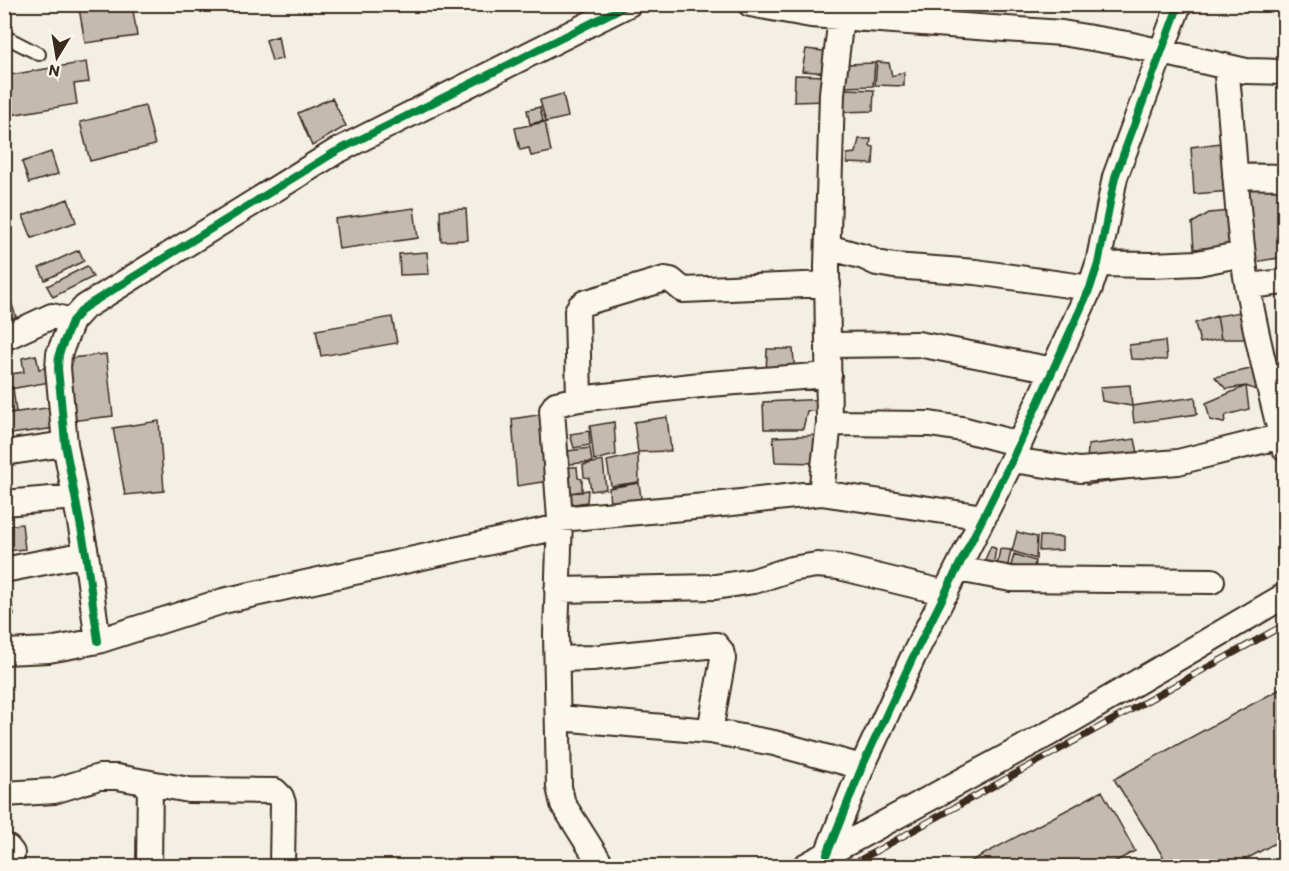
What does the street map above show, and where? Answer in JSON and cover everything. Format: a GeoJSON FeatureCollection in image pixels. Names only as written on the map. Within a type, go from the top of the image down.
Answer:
{"type":"FeatureCollection","features":[{"type":"Feature","properties":{"kind":"street"},"geometry":{"type":"LineString","coordinates":[[98,641],[86,554],[64,444],[58,368],[59,354],[72,321],[85,307],[335,152],[629,4]]}},
{"type":"Feature","properties":{"kind":"street"},"geometry":{"type":"LineString","coordinates":[[750,4],[811,15],[1062,33],[1161,51],[1246,71],[1284,72]]}},
{"type":"Feature","properties":{"kind":"street"},"geometry":{"type":"LineString","coordinates":[[827,854],[862,767],[1015,452],[1090,288],[1098,264],[1115,177],[1179,4]]}},
{"type":"Feature","properties":{"kind":"street"},"geometry":{"type":"LineString","coordinates":[[821,493],[829,423],[828,247],[832,93],[841,17]]}},
{"type":"Feature","properties":{"kind":"street"},"geometry":{"type":"LineString","coordinates":[[829,423],[930,424],[962,429],[1015,452],[1080,470],[1178,462],[1283,442],[1243,254],[1226,67]]}},
{"type":"Feature","properties":{"kind":"street"},"geometry":{"type":"LineString","coordinates":[[1235,176],[1284,177]]}},
{"type":"Feature","properties":{"kind":"street"},"geometry":{"type":"LineString","coordinates":[[828,247],[864,256],[877,263],[894,266],[976,273],[1090,288]]}},
{"type":"Feature","properties":{"kind":"street"},"geometry":{"type":"LineString","coordinates":[[1098,264],[1198,263],[1243,254]]}},
{"type":"Feature","properties":{"kind":"street"},"geometry":{"type":"LineString","coordinates":[[579,399],[578,311],[584,303],[665,279],[671,280],[683,290],[828,284]]}},
{"type":"Feature","properties":{"kind":"street"},"geometry":{"type":"LineString","coordinates":[[1248,286],[1284,282]]}},
{"type":"Feature","properties":{"kind":"street"},"geometry":{"type":"LineString","coordinates":[[4,338],[52,315],[72,321]]}},
{"type":"Feature","properties":{"kind":"street"},"geometry":{"type":"LineString","coordinates":[[829,345],[918,344],[1053,370]]}},
{"type":"Feature","properties":{"kind":"street"},"geometry":{"type":"LineString","coordinates":[[602,867],[561,797],[556,634],[559,523],[552,410],[556,404],[579,399],[709,384],[830,375]]}},
{"type":"Feature","properties":{"kind":"street"},"geometry":{"type":"LineString","coordinates":[[4,453],[64,444]]}},
{"type":"Feature","properties":{"kind":"street"},"geometry":{"type":"LineString","coordinates":[[4,652],[49,650],[98,641],[223,601],[390,566],[559,523],[821,493],[984,517]]}},
{"type":"Feature","properties":{"kind":"street"},"geometry":{"type":"LineString","coordinates":[[4,503],[75,497]]}},
{"type":"Feature","properties":{"kind":"street"},"geometry":{"type":"LineString","coordinates":[[4,570],[86,554]]}},
{"type":"Feature","properties":{"kind":"street"},"geometry":{"type":"LineString","coordinates":[[557,590],[715,586],[754,581],[791,569],[817,565],[839,567],[946,593]]}},
{"type":"Feature","properties":{"kind":"street"},"geometry":{"type":"LineString","coordinates":[[958,569],[1011,579],[1212,581]]}},
{"type":"Feature","properties":{"kind":"street"},"geometry":{"type":"LineString","coordinates":[[805,867],[1050,733],[1284,596]]}},
{"type":"Feature","properties":{"kind":"street"},"geometry":{"type":"LineString","coordinates":[[558,659],[592,658],[716,645],[723,659],[710,730]]}},
{"type":"Feature","properties":{"kind":"street"},"geometry":{"type":"LineString","coordinates":[[559,718],[710,730],[774,743],[862,767]]}},
{"type":"Feature","properties":{"kind":"street"},"geometry":{"type":"LineString","coordinates":[[4,794],[54,791],[99,777],[117,777],[189,790],[275,791],[284,803],[282,867]]}},
{"type":"Feature","properties":{"kind":"street"},"geometry":{"type":"LineString","coordinates":[[149,867],[150,783]]}},
{"type":"Feature","properties":{"kind":"street"},"geometry":{"type":"LineString","coordinates":[[4,849],[8,848],[12,854],[11,867]]}},
{"type":"Feature","properties":{"kind":"lane"},"geometry":{"type":"LineString","coordinates":[[4,36],[39,54]]}},
{"type":"Feature","properties":{"kind":"building"},"geometry":{"type":"Polygon","coordinates":[[[101,4],[132,4],[137,36],[85,43],[79,8],[101,4]]]}},
{"type":"Feature","properties":{"kind":"building"},"geometry":{"type":"Polygon","coordinates":[[[278,36],[282,59],[272,61],[266,40],[278,36]]]}},
{"type":"Feature","properties":{"kind":"building"},"geometry":{"type":"Polygon","coordinates":[[[806,49],[831,52],[830,73],[802,71],[806,49]]]}},
{"type":"Feature","properties":{"kind":"building"},"geometry":{"type":"Polygon","coordinates":[[[86,62],[89,82],[74,84],[77,104],[4,116],[4,76],[86,62]]]}},
{"type":"Feature","properties":{"kind":"building"},"geometry":{"type":"Polygon","coordinates":[[[877,62],[889,63],[892,76],[904,72],[904,86],[875,85],[877,62]]]}},
{"type":"Feature","properties":{"kind":"building"},"geometry":{"type":"Polygon","coordinates":[[[875,63],[873,86],[844,87],[846,64],[875,63]]]}},
{"type":"Feature","properties":{"kind":"building"},"geometry":{"type":"Polygon","coordinates":[[[795,75],[828,76],[827,101],[794,102],[795,75]]]}},
{"type":"Feature","properties":{"kind":"building"},"geometry":{"type":"Polygon","coordinates":[[[845,89],[874,90],[873,111],[842,112],[845,89]]]}},
{"type":"Feature","properties":{"kind":"building"},"geometry":{"type":"Polygon","coordinates":[[[563,94],[568,117],[546,122],[540,100],[563,94]]]}},
{"type":"Feature","properties":{"kind":"building"},"geometry":{"type":"Polygon","coordinates":[[[332,98],[346,126],[312,146],[298,113],[332,98]]]}},
{"type":"Feature","properties":{"kind":"building"},"geometry":{"type":"Polygon","coordinates":[[[145,106],[155,145],[90,161],[80,122],[145,106]]]}},
{"type":"Feature","properties":{"kind":"building"},"geometry":{"type":"Polygon","coordinates":[[[540,107],[543,121],[530,124],[527,110],[540,107]]]}},
{"type":"Feature","properties":{"kind":"building"},"geometry":{"type":"Polygon","coordinates":[[[545,122],[551,152],[531,156],[529,148],[520,150],[515,128],[545,122]]]}},
{"type":"Feature","properties":{"kind":"building"},"geometry":{"type":"Polygon","coordinates":[[[859,139],[871,139],[870,146],[874,147],[873,164],[847,163],[847,154],[856,153],[859,139]]]}},
{"type":"Feature","properties":{"kind":"building"},"geometry":{"type":"Polygon","coordinates":[[[1228,142],[1231,191],[1194,194],[1191,147],[1228,142]]]}},
{"type":"Feature","properties":{"kind":"building"},"geometry":{"type":"Polygon","coordinates":[[[51,152],[58,174],[29,183],[22,162],[51,152]]]}},
{"type":"Feature","properties":{"kind":"building"},"geometry":{"type":"Polygon","coordinates":[[[1284,183],[1284,257],[1255,262],[1246,184],[1284,183]]]}},
{"type":"Feature","properties":{"kind":"building"},"geometry":{"type":"Polygon","coordinates":[[[68,199],[76,222],[32,238],[23,216],[68,199]]]}},
{"type":"Feature","properties":{"kind":"building"},"geometry":{"type":"Polygon","coordinates":[[[414,208],[418,238],[339,249],[335,219],[414,208]]]}},
{"type":"Feature","properties":{"kind":"building"},"geometry":{"type":"Polygon","coordinates":[[[466,209],[468,240],[441,241],[440,210],[466,209]]]}},
{"type":"Feature","properties":{"kind":"building"},"geometry":{"type":"Polygon","coordinates":[[[1230,211],[1233,245],[1194,249],[1192,223],[1209,213],[1230,211]]]}},
{"type":"Feature","properties":{"kind":"building"},"geometry":{"type":"Polygon","coordinates":[[[79,250],[84,261],[45,280],[39,268],[79,250]]]}},
{"type":"Feature","properties":{"kind":"building"},"geometry":{"type":"Polygon","coordinates":[[[427,252],[429,274],[400,275],[399,254],[427,252]]]}},
{"type":"Feature","properties":{"kind":"building"},"geometry":{"type":"Polygon","coordinates":[[[87,266],[93,277],[53,297],[47,286],[87,266]]]}},
{"type":"Feature","properties":{"kind":"building"},"geometry":{"type":"Polygon","coordinates":[[[8,292],[16,317],[4,320],[4,294],[8,292]]]}},
{"type":"Feature","properties":{"kind":"building"},"geometry":{"type":"Polygon","coordinates":[[[1246,311],[1249,339],[1221,339],[1217,316],[1246,311]]]}},
{"type":"Feature","properties":{"kind":"building"},"geometry":{"type":"Polygon","coordinates":[[[1217,316],[1221,339],[1200,343],[1195,323],[1217,316]]]}},
{"type":"Feature","properties":{"kind":"building"},"geometry":{"type":"Polygon","coordinates":[[[392,317],[397,343],[321,356],[316,330],[392,317]]]}},
{"type":"Feature","properties":{"kind":"building"},"geometry":{"type":"Polygon","coordinates":[[[1165,341],[1167,360],[1131,359],[1129,345],[1165,341]]]}},
{"type":"Feature","properties":{"kind":"building"},"geometry":{"type":"Polygon","coordinates":[[[767,349],[793,349],[795,375],[766,376],[767,349]]]}},
{"type":"Feature","properties":{"kind":"building"},"geometry":{"type":"Polygon","coordinates":[[[106,354],[113,416],[70,421],[63,359],[106,354]]]}},
{"type":"Feature","properties":{"kind":"building"},"geometry":{"type":"Polygon","coordinates":[[[36,355],[39,369],[48,367],[50,382],[4,390],[4,375],[24,372],[22,358],[36,355]]]}},
{"type":"Feature","properties":{"kind":"building"},"geometry":{"type":"Polygon","coordinates":[[[1255,368],[1261,392],[1246,386],[1226,389],[1215,377],[1255,368]]]}},
{"type":"Feature","properties":{"kind":"building"},"geometry":{"type":"Polygon","coordinates":[[[1130,385],[1132,406],[1102,401],[1100,387],[1130,385]]]}},
{"type":"Feature","properties":{"kind":"building"},"geometry":{"type":"Polygon","coordinates":[[[1246,386],[1249,409],[1226,415],[1224,423],[1210,420],[1206,403],[1246,386]]]}},
{"type":"Feature","properties":{"kind":"building"},"geometry":{"type":"Polygon","coordinates":[[[13,387],[16,412],[4,413],[4,388],[13,387]]]}},
{"type":"Feature","properties":{"kind":"building"},"geometry":{"type":"Polygon","coordinates":[[[1195,397],[1197,414],[1134,423],[1132,406],[1195,397]]]}},
{"type":"Feature","properties":{"kind":"building"},"geometry":{"type":"Polygon","coordinates":[[[826,399],[824,410],[807,411],[803,429],[764,429],[763,402],[826,399]]]}},
{"type":"Feature","properties":{"kind":"building"},"geometry":{"type":"Polygon","coordinates":[[[53,407],[56,428],[4,435],[4,414],[53,407]]]}},
{"type":"Feature","properties":{"kind":"building"},"geometry":{"type":"Polygon","coordinates":[[[544,414],[548,481],[517,486],[512,419],[544,414]]]}},
{"type":"Feature","properties":{"kind":"building"},"geometry":{"type":"Polygon","coordinates":[[[667,417],[671,451],[638,452],[634,422],[667,417]]]}},
{"type":"Feature","properties":{"kind":"building"},"geometry":{"type":"Polygon","coordinates":[[[159,421],[164,491],[125,495],[113,428],[159,421]]]}},
{"type":"Feature","properties":{"kind":"building"},"geometry":{"type":"Polygon","coordinates":[[[614,422],[616,455],[594,460],[590,426],[614,422]]]}},
{"type":"Feature","properties":{"kind":"building"},"geometry":{"type":"Polygon","coordinates":[[[589,431],[590,445],[574,448],[570,434],[589,431]]]}},
{"type":"Feature","properties":{"kind":"building"},"geometry":{"type":"Polygon","coordinates":[[[820,435],[818,463],[775,462],[773,437],[820,435]]]}},
{"type":"Feature","properties":{"kind":"building"},"geometry":{"type":"Polygon","coordinates":[[[1135,439],[1143,477],[1086,485],[1088,445],[1135,439]]]}},
{"type":"Feature","properties":{"kind":"building"},"geometry":{"type":"Polygon","coordinates":[[[590,448],[592,462],[570,464],[568,451],[590,448]]]}},
{"type":"Feature","properties":{"kind":"building"},"geometry":{"type":"Polygon","coordinates":[[[638,454],[639,482],[611,486],[607,461],[638,454]]]}},
{"type":"Feature","properties":{"kind":"building"},"geometry":{"type":"Polygon","coordinates":[[[603,461],[606,489],[591,491],[589,478],[584,477],[583,465],[603,461]]]}},
{"type":"Feature","properties":{"kind":"building"},"geometry":{"type":"Polygon","coordinates":[[[566,467],[577,467],[578,478],[582,479],[582,492],[566,493],[566,467]]]}},
{"type":"Feature","properties":{"kind":"building"},"geometry":{"type":"Polygon","coordinates":[[[639,483],[642,505],[610,509],[609,488],[639,483]]]}},
{"type":"Feature","properties":{"kind":"building"},"geometry":{"type":"Polygon","coordinates":[[[588,490],[587,502],[568,505],[571,493],[588,490]]]}},
{"type":"Feature","properties":{"kind":"building"},"geometry":{"type":"Polygon","coordinates":[[[22,524],[25,549],[4,551],[4,526],[22,524]]]}},
{"type":"Feature","properties":{"kind":"building"},"geometry":{"type":"Polygon","coordinates":[[[1017,532],[1037,537],[1036,559],[1012,551],[1017,532]]]}},
{"type":"Feature","properties":{"kind":"building"},"geometry":{"type":"Polygon","coordinates":[[[1040,536],[1062,537],[1062,550],[1039,551],[1040,536]]]}},
{"type":"Feature","properties":{"kind":"building"},"geometry":{"type":"Polygon","coordinates":[[[991,546],[996,549],[993,566],[997,566],[1000,549],[1011,550],[1006,575],[980,571],[991,546]]]}},
{"type":"Feature","properties":{"kind":"building"},"geometry":{"type":"Polygon","coordinates":[[[1014,554],[1035,561],[1034,570],[1011,566],[1014,554]]]}},
{"type":"Feature","properties":{"kind":"building"},"geometry":{"type":"Polygon","coordinates":[[[9,593],[14,615],[4,617],[4,594],[9,593]]]}},
{"type":"Feature","properties":{"kind":"building"},"geometry":{"type":"Polygon","coordinates":[[[1284,687],[1284,838],[1234,866],[1169,866],[1114,779],[1284,687]]]}},
{"type":"Feature","properties":{"kind":"building"},"geometry":{"type":"Polygon","coordinates":[[[1102,791],[1135,851],[1107,866],[962,866],[1102,791]]]}},
{"type":"Feature","properties":{"kind":"railway"},"geometry":{"type":"LineString","coordinates":[[849,866],[1284,625]]}},
{"type":"Feature","properties":{"kind":"cycle path"},"geometry":{"type":"LineString","coordinates":[[98,641],[86,554],[65,444],[58,368],[59,354],[72,321],[85,307],[335,152],[629,4]]}},
{"type":"Feature","properties":{"kind":"cycle path"},"geometry":{"type":"LineString","coordinates":[[827,854],[862,767],[913,657],[1012,460],[1090,288],[1098,264],[1115,177],[1179,4]]}}]}
